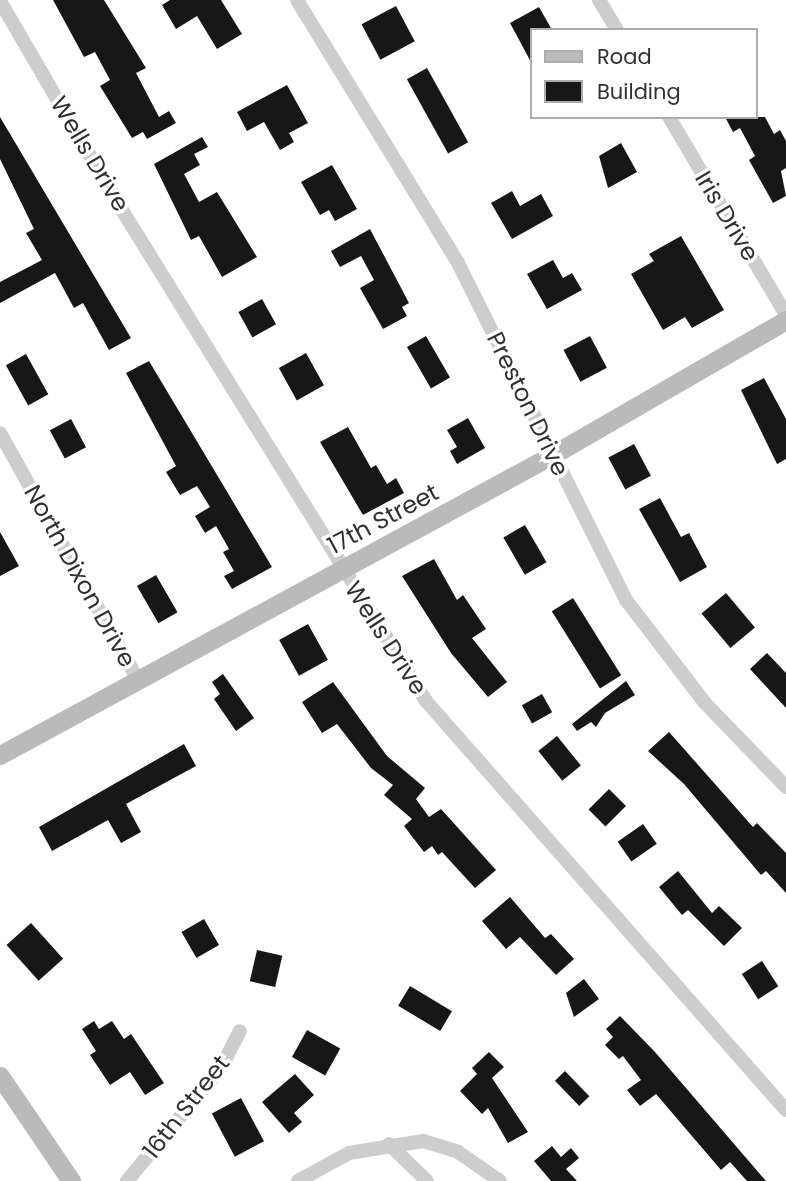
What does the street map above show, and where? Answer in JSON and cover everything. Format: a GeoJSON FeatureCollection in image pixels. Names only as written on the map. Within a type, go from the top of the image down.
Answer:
{"type":"FeatureCollection","features":[{"type":"Feature","properties":{"kind":"street","name":"Preston Drive"},"geometry":{"type":"LineString","coordinates":[[297,0],[407,173],[640,620],[705,703],[786,787]]}},
{"type":"Feature","properties":{"kind":"street"},"geometry":{"type":"LineString","coordinates":[[599,0],[616,28]]}},
{"type":"Feature","properties":{"kind":"street","name":"Wells Drive"},"geometry":{"type":"LineString","coordinates":[[0,1],[341,569],[426,701],[786,1110]]}},
{"type":"Feature","properties":{"kind":"street","name":"Iris Drive"},"geometry":{"type":"LineString","coordinates":[[670,119],[786,318]]}},
{"type":"Feature","properties":{"kind":"street","name":"17th Street"},"geometry":{"type":"LineString","coordinates":[[0,755],[139,682],[554,454],[786,318]]}},
{"type":"Feature","properties":{"kind":"street","name":"North Dixon Drive"},"geometry":{"type":"LineString","coordinates":[[0,433],[139,682]]}},
{"type":"Feature","properties":{"kind":"street","name":"16th Street"},"geometry":{"type":"LineString","coordinates":[[127,1181],[222,1066],[240,1031]]}},
{"type":"Feature","properties":{"kind":"street"},"geometry":{"type":"LineString","coordinates":[[0,1076],[71,1181]]}},
{"type":"Feature","properties":{"kind":"street"},"geometry":{"type":"LineString","coordinates":[[299,1181],[349,1153],[389,1144],[424,1141],[458,1152],[500,1181]]}},
{"type":"Feature","properties":{"kind":"street"},"geometry":{"type":"LineString","coordinates":[[389,1144],[427,1181]]}},
{"type":"Feature","properties":{"kind":"building"},"geometry":{"type":"Polygon","coordinates":[[[53,0],[104,0],[146,68],[136,73],[159,117],[169,111],[176,123],[147,139],[143,132],[132,138],[100,86],[110,80],[95,52],[84,57],[53,0]]]}},
{"type":"Feature","properties":{"kind":"building"},"geometry":{"type":"Polygon","coordinates":[[[170,0],[221,0],[242,34],[217,49],[197,16],[176,29],[162,5],[170,0]]]}},
{"type":"Feature","properties":{"kind":"building"},"geometry":{"type":"Polygon","coordinates":[[[396,6],[415,41],[380,60],[362,24],[396,6]]]}},
{"type":"Feature","properties":{"kind":"building"},"geometry":{"type":"Polygon","coordinates":[[[539,7],[551,28],[530,28],[530,60],[510,23],[539,7]]]}},
{"type":"Feature","properties":{"kind":"building"},"geometry":{"type":"Polygon","coordinates":[[[427,68],[468,142],[448,153],[407,79],[427,68]]]}},
{"type":"Feature","properties":{"kind":"building"},"geometry":{"type":"Polygon","coordinates":[[[287,85],[308,123],[289,133],[294,142],[280,150],[264,122],[247,131],[237,112],[287,85]]]}},
{"type":"Feature","properties":{"kind":"building"},"geometry":{"type":"Polygon","coordinates":[[[0,117],[131,338],[109,350],[83,303],[74,308],[55,273],[0,303],[0,282],[42,260],[26,233],[34,229],[0,159],[0,117]]]}},
{"type":"Feature","properties":{"kind":"building"},"geometry":{"type":"Polygon","coordinates":[[[765,117],[774,134],[780,130],[786,141],[786,168],[781,171],[786,196],[773,203],[749,160],[755,156],[740,128],[733,132],[726,119],[765,117]]]}},
{"type":"Feature","properties":{"kind":"building"},"geometry":{"type":"Polygon","coordinates":[[[202,137],[208,147],[194,154],[200,165],[184,174],[199,202],[217,192],[257,257],[222,277],[199,236],[191,240],[154,164],[202,137]]]}},
{"type":"Feature","properties":{"kind":"building"},"geometry":{"type":"Polygon","coordinates":[[[621,143],[637,172],[608,188],[599,156],[621,143]]]}},
{"type":"Feature","properties":{"kind":"building"},"geometry":{"type":"Polygon","coordinates":[[[332,165],[357,209],[335,221],[329,210],[320,215],[301,182],[332,165]]]}},
{"type":"Feature","properties":{"kind":"building"},"geometry":{"type":"Polygon","coordinates":[[[512,191],[520,206],[541,194],[553,216],[512,239],[491,203],[512,191]]]}},
{"type":"Feature","properties":{"kind":"building"},"geometry":{"type":"Polygon","coordinates":[[[370,229],[409,303],[402,307],[407,316],[383,329],[360,288],[374,280],[361,256],[340,267],[331,251],[370,229]]]}},
{"type":"Feature","properties":{"kind":"building"},"geometry":{"type":"Polygon","coordinates":[[[681,236],[724,310],[692,328],[685,317],[663,330],[631,274],[654,261],[649,254],[681,236]]]}},
{"type":"Feature","properties":{"kind":"building"},"geometry":{"type":"Polygon","coordinates":[[[553,260],[563,278],[572,273],[582,290],[547,309],[527,274],[553,260]]]}},
{"type":"Feature","properties":{"kind":"building"},"geometry":{"type":"Polygon","coordinates":[[[262,299],[276,324],[252,337],[238,312],[262,299]]]}},
{"type":"Feature","properties":{"kind":"building"},"geometry":{"type":"Polygon","coordinates":[[[426,336],[450,378],[431,389],[407,347],[426,336]]]}},
{"type":"Feature","properties":{"kind":"building"},"geometry":{"type":"Polygon","coordinates":[[[590,336],[607,368],[580,382],[564,350],[590,336]]]}},
{"type":"Feature","properties":{"kind":"building"},"geometry":{"type":"Polygon","coordinates":[[[306,353],[324,385],[297,400],[279,368],[306,353]]]}},
{"type":"Feature","properties":{"kind":"building"},"geometry":{"type":"Polygon","coordinates":[[[26,354],[48,394],[28,405],[6,365],[26,354]]]}},
{"type":"Feature","properties":{"kind":"building"},"geometry":{"type":"Polygon","coordinates":[[[149,361],[272,567],[232,589],[224,576],[234,571],[223,552],[229,549],[216,526],[205,533],[195,516],[210,507],[197,486],[180,495],[166,472],[176,466],[126,373],[149,361]]]}},
{"type":"Feature","properties":{"kind":"building"},"geometry":{"type":"Polygon","coordinates":[[[764,378],[786,419],[786,459],[777,464],[741,390],[764,378]]]}},
{"type":"Feature","properties":{"kind":"building"},"geometry":{"type":"Polygon","coordinates":[[[468,418],[485,448],[457,464],[450,451],[457,447],[447,430],[468,418]]]}},
{"type":"Feature","properties":{"kind":"building"},"geometry":{"type":"Polygon","coordinates":[[[71,419],[86,447],[65,459],[50,430],[71,419]]]}},
{"type":"Feature","properties":{"kind":"building"},"geometry":{"type":"Polygon","coordinates":[[[348,427],[371,468],[376,465],[387,484],[396,478],[404,493],[363,515],[320,442],[348,427]]]}},
{"type":"Feature","properties":{"kind":"building"},"geometry":{"type":"Polygon","coordinates":[[[634,444],[651,476],[625,489],[608,458],[634,444]]]}},
{"type":"Feature","properties":{"kind":"building"},"geometry":{"type":"Polygon","coordinates":[[[660,498],[681,537],[689,533],[707,567],[680,582],[639,509],[660,498]]]}},
{"type":"Feature","properties":{"kind":"building"},"geometry":{"type":"Polygon","coordinates":[[[525,525],[546,562],[525,575],[503,538],[525,525]]]}},
{"type":"Feature","properties":{"kind":"building"},"geometry":{"type":"Polygon","coordinates":[[[0,532],[19,566],[0,576],[0,532]]]}},
{"type":"Feature","properties":{"kind":"building"},"geometry":{"type":"Polygon","coordinates":[[[434,559],[457,600],[463,595],[486,629],[472,638],[507,682],[488,697],[451,653],[402,576],[434,559]]]}},
{"type":"Feature","properties":{"kind":"building"},"geometry":{"type":"Polygon","coordinates":[[[156,575],[178,612],[158,623],[137,586],[156,575]]]}},
{"type":"Feature","properties":{"kind":"building"},"geometry":{"type":"Polygon","coordinates":[[[726,593],[755,627],[730,648],[701,614],[726,593]]]}},
{"type":"Feature","properties":{"kind":"building"},"geometry":{"type":"Polygon","coordinates":[[[573,598],[621,675],[600,688],[552,611],[573,598]]]}},
{"type":"Feature","properties":{"kind":"building"},"geometry":{"type":"Polygon","coordinates":[[[308,624],[328,660],[299,676],[279,640],[308,624]]]}},
{"type":"Feature","properties":{"kind":"building"},"geometry":{"type":"Polygon","coordinates":[[[767,653],[786,673],[786,708],[750,669],[767,653]]]}},
{"type":"Feature","properties":{"kind":"building"},"geometry":{"type":"Polygon","coordinates":[[[223,674],[254,718],[236,731],[214,699],[220,694],[212,682],[223,674]]]}},
{"type":"Feature","properties":{"kind":"building"},"geometry":{"type":"Polygon","coordinates":[[[626,681],[635,695],[605,713],[596,727],[591,722],[577,731],[572,724],[626,681]]]}},
{"type":"Feature","properties":{"kind":"building"},"geometry":{"type":"Polygon","coordinates":[[[333,682],[387,756],[425,788],[416,799],[429,817],[441,809],[496,870],[475,888],[442,852],[438,855],[432,846],[424,852],[404,826],[412,819],[384,795],[393,785],[371,768],[337,724],[322,733],[302,702],[333,682]]]}},
{"type":"Feature","properties":{"kind":"building"},"geometry":{"type":"Polygon","coordinates":[[[542,694],[552,712],[532,724],[522,705],[542,694]]]}},
{"type":"Feature","properties":{"kind":"building"},"geometry":{"type":"Polygon","coordinates":[[[669,732],[753,827],[757,823],[786,853],[786,893],[766,871],[761,875],[684,784],[648,751],[669,732]]]}},
{"type":"Feature","properties":{"kind":"building"},"geometry":{"type":"Polygon","coordinates":[[[557,736],[581,766],[562,781],[538,751],[557,736]]]}},
{"type":"Feature","properties":{"kind":"building"},"geometry":{"type":"Polygon","coordinates":[[[184,744],[196,766],[126,804],[141,832],[121,843],[108,820],[52,851],[39,827],[184,744]]]}},
{"type":"Feature","properties":{"kind":"building"},"geometry":{"type":"Polygon","coordinates":[[[609,789],[626,806],[605,826],[588,810],[609,789]]]}},
{"type":"Feature","properties":{"kind":"building"},"geometry":{"type":"Polygon","coordinates":[[[643,824],[657,844],[631,861],[618,842],[643,824]]]}},
{"type":"Feature","properties":{"kind":"building"},"geometry":{"type":"Polygon","coordinates":[[[678,871],[712,913],[719,906],[742,928],[724,946],[688,910],[682,915],[659,887],[678,871]]]}},
{"type":"Feature","properties":{"kind":"building"},"geometry":{"type":"Polygon","coordinates":[[[510,897],[545,938],[551,934],[574,959],[556,975],[520,937],[506,949],[482,921],[510,897]]]}},
{"type":"Feature","properties":{"kind":"building"},"geometry":{"type":"Polygon","coordinates":[[[204,919],[219,945],[196,958],[181,932],[204,919]]]}},
{"type":"Feature","properties":{"kind":"building"},"geometry":{"type":"Polygon","coordinates":[[[31,923],[63,959],[39,981],[6,945],[31,923]]]}},
{"type":"Feature","properties":{"kind":"building"},"geometry":{"type":"Polygon","coordinates":[[[257,950],[282,956],[275,987],[250,981],[257,950]]]}},
{"type":"Feature","properties":{"kind":"building"},"geometry":{"type":"Polygon","coordinates":[[[762,961],[778,986],[758,999],[742,974],[762,961]]]}},
{"type":"Feature","properties":{"kind":"building"},"geometry":{"type":"Polygon","coordinates":[[[584,979],[599,999],[574,1017],[566,993],[584,979]]]}},
{"type":"Feature","properties":{"kind":"building"},"geometry":{"type":"Polygon","coordinates":[[[410,986],[452,1011],[440,1031],[398,1006],[410,986]]]}},
{"type":"Feature","properties":{"kind":"building"},"geometry":{"type":"Polygon","coordinates":[[[620,1016],[655,1052],[766,1181],[747,1181],[730,1162],[721,1170],[656,1094],[640,1106],[627,1090],[641,1080],[623,1056],[619,1059],[605,1045],[613,1037],[606,1029],[620,1016]]]}},
{"type":"Feature","properties":{"kind":"building"},"geometry":{"type":"Polygon","coordinates":[[[94,1021],[99,1029],[112,1021],[124,1039],[131,1034],[164,1083],[145,1095],[130,1072],[110,1085],[90,1055],[96,1051],[82,1029],[94,1021]]]}},
{"type":"Feature","properties":{"kind":"building"},"geometry":{"type":"Polygon","coordinates":[[[307,1030],[340,1048],[325,1076],[292,1057],[307,1030]]]}},
{"type":"Feature","properties":{"kind":"building"},"geometry":{"type":"Polygon","coordinates":[[[489,1052],[504,1067],[492,1078],[528,1132],[508,1143],[488,1108],[482,1114],[460,1091],[477,1074],[472,1068],[489,1052]]]}},
{"type":"Feature","properties":{"kind":"building"},"geometry":{"type":"Polygon","coordinates":[[[565,1071],[589,1096],[579,1106],[555,1081],[565,1071]]]}},
{"type":"Feature","properties":{"kind":"building"},"geometry":{"type":"Polygon","coordinates":[[[295,1074],[314,1095],[294,1113],[302,1122],[289,1133],[262,1102],[295,1074]]]}},
{"type":"Feature","properties":{"kind":"building"},"geometry":{"type":"Polygon","coordinates":[[[241,1098],[264,1141],[235,1157],[212,1113],[241,1098]]]}},
{"type":"Feature","properties":{"kind":"building"},"geometry":{"type":"Polygon","coordinates":[[[552,1146],[561,1157],[571,1148],[579,1158],[566,1169],[577,1181],[551,1181],[534,1161],[552,1146]]]}}]}
